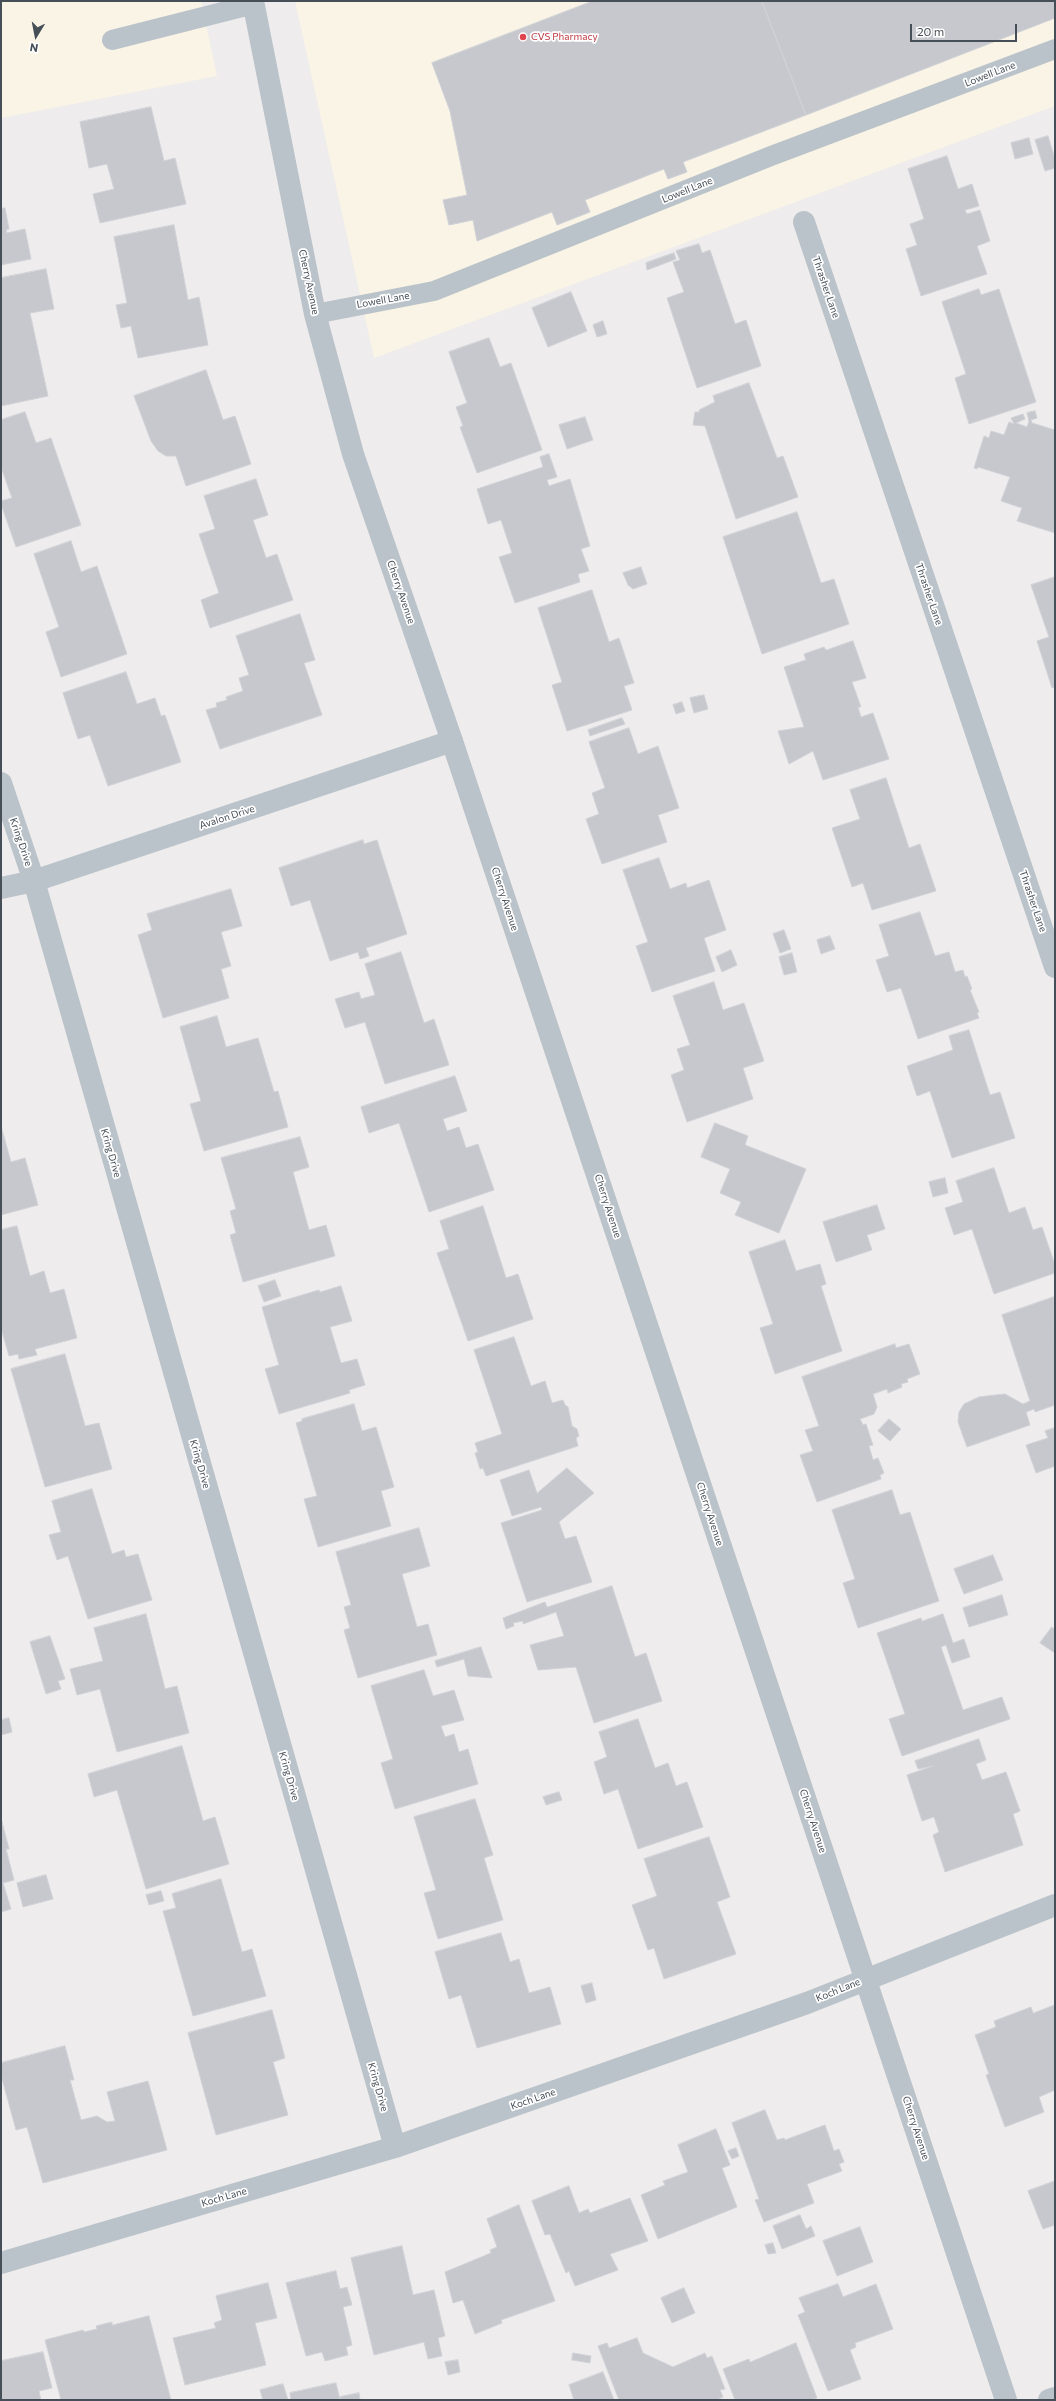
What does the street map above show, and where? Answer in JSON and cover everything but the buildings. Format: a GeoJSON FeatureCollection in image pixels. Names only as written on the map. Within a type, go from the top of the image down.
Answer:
{"type":"FeatureCollection","features":[{"type":"Feature","properties":{"kind":"street","name":"Cherry Avenue"},"geometry":{"type":"LineString","coordinates":[[253,3],[315,314],[353,454],[452,741],[1006,2400]]}},
{"type":"Feature","properties":{"kind":"street","name":"Thrasher Lane"},"geometry":{"type":"LineString","coordinates":[[804,222],[1055,967]]}},
{"type":"Feature","properties":{"kind":"street","name":"Avalon Drive"},"geometry":{"type":"LineString","coordinates":[[1,888],[34,881],[452,741]]}},
{"type":"Feature","properties":{"kind":"street","name":"Kring Drive"},"geometry":{"type":"LineString","coordinates":[[1,783],[34,881],[395,2146]]}},
{"type":"Feature","properties":{"kind":"street","name":"Koch Lane"},"geometry":{"type":"LineString","coordinates":[[1,2263],[395,2146],[807,2003],[1055,1905]]}},
{"type":"Feature","properties":{"kind":"street"},"geometry":{"type":"LineString","coordinates":[[1049,2400],[1055,2398]]}},
{"type":"Feature","properties":{"kind":"lane"},"geometry":{"type":"LineString","coordinates":[[112,40],[253,3]]}},
{"type":"Feature","properties":{"kind":"lane","name":"Lowell Lane"},"geometry":{"type":"LineString","coordinates":[[315,314],[434,291],[771,156],[1055,49]]}},
{"type":"Feature","properties":{"kind":"shaded area"},"geometry":{"type":"Polygon","coordinates":[[[1,1],[201,1],[217,76],[1,118],[1,1]]]}},
{"type":"Feature","properties":{"kind":"shaded area"},"geometry":{"type":"Polygon","coordinates":[[[295,1],[1055,1],[1055,106],[374,358],[295,1]]]}},
{"type":"Feature","properties":{"kind":"place","name":"CVS Pharmacy"},"geometry":{"type":"Point","coordinates":[523,37]}}]}
